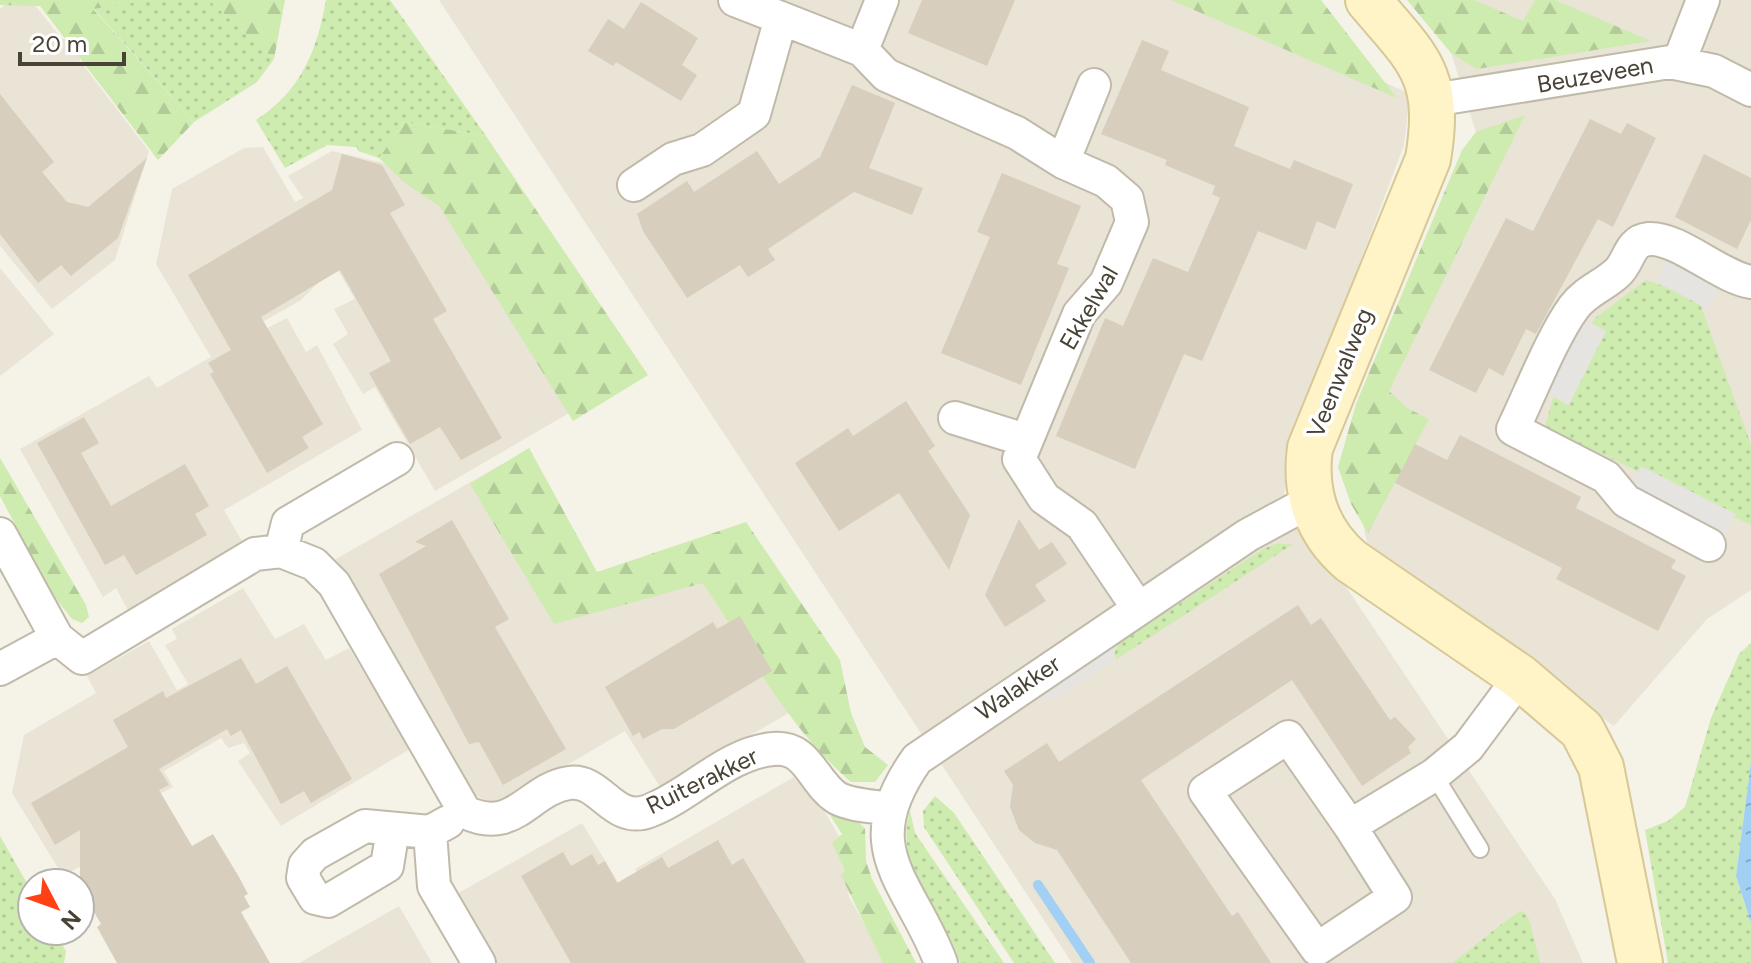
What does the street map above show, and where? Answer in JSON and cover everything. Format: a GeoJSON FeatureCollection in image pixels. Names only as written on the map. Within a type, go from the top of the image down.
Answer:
{"type":"FeatureCollection","features":[{"type":"Feature","properties":{"kind":"street"},"geometry":{"type":"LineString","coordinates":[[741,2],[862,50],[882,0]]}},
{"type":"Feature","properties":{"kind":"street","name":"Veenwalweg"},"geometry":{"type":"LineString","coordinates":[[1368,0],[1417,58],[1430,83],[1433,100],[1428,159],[1310,448],[1307,470],[1311,501],[1331,540],[1351,561],[1520,677],[1565,713],[1594,747],[1611,811],[1640,963]]}},
{"type":"Feature","properties":{"kind":"street"},"geometry":{"type":"LineString","coordinates":[[1679,62],[1703,0]]}},
{"type":"Feature","properties":{"kind":"street"},"geometry":{"type":"LineString","coordinates":[[634,185],[673,159],[702,150],[754,114],[781,18]]}},
{"type":"Feature","properties":{"kind":"street","name":"Ekkelwal"},"geometry":{"type":"LineString","coordinates":[[862,50],[886,75],[1017,133],[1063,162],[1106,181],[1127,199],[1132,222],[1106,283],[1079,314],[1019,459],[1044,498],[1082,525],[1138,608]]}},
{"type":"Feature","properties":{"kind":"street","name":"Beuzeveen"},"geometry":{"type":"LineString","coordinates":[[1433,100],[1679,62],[1714,71],[1751,90]]}},
{"type":"Feature","properties":{"kind":"street"},"geometry":{"type":"LineString","coordinates":[[1063,162],[1094,85]]}},
{"type":"Feature","properties":{"kind":"street"},"geometry":{"type":"LineString","coordinates":[[1709,545],[1626,501],[1606,477],[1513,429],[1574,307],[1594,286],[1619,272],[1632,247],[1648,239],[1664,242],[1734,278],[1751,282]]}},
{"type":"Feature","properties":{"kind":"street"},"geometry":{"type":"LineString","coordinates":[[955,418],[1025,440]]}},
{"type":"Feature","properties":{"kind":"street"},"geometry":{"type":"LineString","coordinates":[[281,551],[288,523],[397,459]]}},
{"type":"Feature","properties":{"kind":"street","name":"Walakker"},"geometry":{"type":"LineString","coordinates":[[941,963],[893,871],[889,841],[891,809],[900,785],[925,750],[1248,535],[1311,501]]}},
{"type":"Feature","properties":{"kind":"street"},"geometry":{"type":"LineString","coordinates":[[0,534],[57,638],[82,658],[255,554],[281,551],[314,564],[334,584],[465,812],[430,832],[393,829]]}},
{"type":"Feature","properties":{"kind":"street"},"geometry":{"type":"LineString","coordinates":[[0,669],[57,638]]}},
{"type":"Feature","properties":{"kind":"street"},"geometry":{"type":"LineString","coordinates":[[1350,826],[1434,775],[1468,747],[1520,677]]}},
{"type":"Feature","properties":{"kind":"street"},"geometry":{"type":"LineString","coordinates":[[1288,737],[1350,826],[1395,897],[1317,949],[1205,791],[1288,737]]}},
{"type":"Feature","properties":{"kind":"street","name":"Ruiterakker"},"geometry":{"type":"LineString","coordinates":[[465,812],[484,821],[507,816],[566,783],[584,783],[623,813],[647,813],[748,755],[785,748],[801,756],[838,798],[891,809]]}},
{"type":"Feature","properties":{"kind":"street"},"geometry":{"type":"LineString","coordinates":[[430,832],[434,886],[479,963]]}},
{"type":"Feature","properties":{"kind":"lane"},"geometry":{"type":"LineString","coordinates":[[1434,775],[1480,849]]}},
{"type":"Feature","properties":{"kind":"shaded area"},"geometry":{"type":"Polygon","coordinates":[[[11,0],[31,0],[61,38],[72,41],[80,54],[80,61],[149,151],[115,260],[52,309],[0,246],[0,9],[11,0]]]}},
{"type":"Feature","properties":{"kind":"shaded area"},"geometry":{"type":"Polygon","coordinates":[[[439,0],[1206,0],[1410,94],[1404,145],[1294,437],[1284,494],[1555,899],[1583,963],[1072,963],[439,0]]]}},
{"type":"Feature","properties":{"kind":"shaded area"},"geometry":{"type":"Polygon","coordinates":[[[1414,0],[1751,0],[1751,590],[1707,619],[1614,726],[1368,547],[1348,456],[1481,148],[1447,40],[1414,0]]]}},
{"type":"Feature","properties":{"kind":"shaded area"},"geometry":{"type":"Polygon","coordinates":[[[263,147],[295,202],[303,198],[288,176],[332,151],[453,179],[583,405],[435,491],[375,387],[363,394],[333,344],[348,334],[334,309],[355,299],[333,262],[323,264],[317,284],[301,300],[229,341],[231,347],[287,318],[306,352],[317,345],[362,430],[224,510],[246,548],[130,614],[116,588],[103,597],[20,449],[149,376],[157,388],[211,357],[156,264],[172,189],[244,148],[263,147]]]}},
{"type":"Feature","properties":{"kind":"shaded area"},"geometry":{"type":"Polygon","coordinates":[[[1667,259],[1720,287],[1708,309],[1656,282],[1667,259]]]}},
{"type":"Feature","properties":{"kind":"shaded area"},"geometry":{"type":"Polygon","coordinates":[[[0,268],[54,334],[0,376],[0,268]]]}},
{"type":"Feature","properties":{"kind":"shaded area"},"geometry":{"type":"Polygon","coordinates":[[[1583,319],[1606,331],[1569,405],[1545,393],[1583,319]]]}},
{"type":"Feature","properties":{"kind":"shaded area"},"geometry":{"type":"Polygon","coordinates":[[[502,464],[588,606],[699,543],[796,709],[660,787],[625,731],[511,798],[490,803],[472,793],[336,559],[502,464]]]}},
{"type":"Feature","properties":{"kind":"shaded area"},"geometry":{"type":"Polygon","coordinates":[[[1641,466],[1736,514],[1724,536],[1630,488],[1641,466]]]}},
{"type":"Feature","properties":{"kind":"shaded area"},"geometry":{"type":"Polygon","coordinates":[[[243,588],[275,639],[304,624],[326,660],[349,648],[410,749],[281,826],[238,761],[250,753],[244,743],[228,748],[221,738],[164,771],[173,787],[157,795],[168,816],[79,867],[57,867],[12,793],[24,735],[96,693],[87,676],[149,641],[177,690],[188,684],[165,645],[177,639],[172,629],[243,588]]]}},
{"type":"Feature","properties":{"kind":"shaded area"},"geometry":{"type":"Polygon","coordinates":[[[1117,645],[1111,662],[1055,699],[1034,699],[1117,645]]]}},
{"type":"Feature","properties":{"kind":"shaded area"},"geometry":{"type":"Polygon","coordinates":[[[794,777],[816,796],[841,840],[849,897],[886,963],[703,963],[671,933],[635,869],[794,777]]]}},
{"type":"Feature","properties":{"kind":"shaded area"},"geometry":{"type":"Polygon","coordinates":[[[582,823],[620,885],[676,963],[495,963],[455,895],[582,823]]]}},
{"type":"Feature","properties":{"kind":"shaded area"},"geometry":{"type":"Polygon","coordinates":[[[399,906],[432,963],[299,963],[399,906]]]}},
{"type":"Feature","properties":{"kind":"green space"},"geometry":{"type":"Polygon","coordinates":[[[0,0],[152,0],[93,9],[194,122],[158,160],[40,6],[0,5],[0,0]]]}},
{"type":"Feature","properties":{"kind":"green space"},"geometry":{"type":"Polygon","coordinates":[[[152,0],[209,0],[274,59],[257,82],[194,122],[93,8],[152,0]]]}},
{"type":"Feature","properties":{"kind":"green space"},"geometry":{"type":"Polygon","coordinates":[[[209,0],[285,0],[274,59],[209,0]]]}},
{"type":"Feature","properties":{"kind":"green space"},"geometry":{"type":"Polygon","coordinates":[[[326,0],[390,0],[486,136],[404,122],[379,158],[358,151],[357,147],[327,145],[285,168],[256,120],[272,109],[296,83],[312,53],[326,0]]]}},
{"type":"Feature","properties":{"kind":"green space"},"geometry":{"type":"Polygon","coordinates":[[[1171,0],[1321,0],[1397,98],[1171,0]]]}},
{"type":"Feature","properties":{"kind":"green space"},"geometry":{"type":"Polygon","coordinates":[[[1407,0],[1474,0],[1523,21],[1535,0],[1555,0],[1651,41],[1477,69],[1451,53],[1407,0]]]}},
{"type":"Feature","properties":{"kind":"green space"},"geometry":{"type":"Polygon","coordinates":[[[1525,115],[1389,391],[1407,408],[1429,419],[1368,533],[1351,504],[1338,467],[1356,404],[1462,150],[1476,132],[1525,115]]]}},
{"type":"Feature","properties":{"kind":"green space"},"geometry":{"type":"Polygon","coordinates":[[[404,122],[486,136],[648,375],[573,421],[440,207],[404,182],[379,158],[404,122]]]}},
{"type":"Feature","properties":{"kind":"green space"},"geometry":{"type":"Polygon","coordinates":[[[1646,280],[1698,298],[1751,445],[1751,525],[1545,427],[1554,394],[1595,318],[1646,280]]]}},
{"type":"Feature","properties":{"kind":"green space"},"geometry":{"type":"Polygon","coordinates":[[[529,448],[597,572],[746,522],[840,660],[851,713],[865,747],[888,765],[875,782],[851,782],[808,738],[770,688],[703,583],[554,624],[470,484],[529,448]]]}},
{"type":"Feature","properties":{"kind":"green space"},"geometry":{"type":"Polygon","coordinates":[[[0,458],[86,605],[89,617],[82,623],[72,619],[52,594],[0,496],[0,458]]]}},
{"type":"Feature","properties":{"kind":"green space"},"geometry":{"type":"Polygon","coordinates":[[[1276,544],[1293,544],[1117,659],[1114,654],[1118,644],[1263,549],[1276,544]]]}},
{"type":"Feature","properties":{"kind":"green space"},"geometry":{"type":"Polygon","coordinates":[[[1751,643],[1751,762],[1736,876],[1751,923],[1751,963],[1668,963],[1645,830],[1668,821],[1685,807],[1711,718],[1739,654],[1751,643]]]}},
{"type":"Feature","properties":{"kind":"green space"},"geometry":{"type":"Polygon","coordinates":[[[935,796],[954,813],[1055,963],[1014,963],[924,827],[923,811],[935,796]]]}},
{"type":"Feature","properties":{"kind":"green space"},"geometry":{"type":"Polygon","coordinates":[[[910,811],[915,833],[1004,963],[960,963],[914,871],[906,832],[910,811]]]}},
{"type":"Feature","properties":{"kind":"green space"},"geometry":{"type":"Polygon","coordinates":[[[830,815],[857,820],[865,829],[866,861],[872,879],[916,963],[883,963],[841,875],[845,870],[832,843],[842,834],[830,815]]]}},
{"type":"Feature","properties":{"kind":"green space"},"geometry":{"type":"Polygon","coordinates":[[[0,836],[18,867],[16,947],[64,947],[66,951],[64,963],[0,963],[0,836]]]}},
{"type":"Feature","properties":{"kind":"green space"},"geometry":{"type":"Polygon","coordinates":[[[1522,911],[1529,919],[1540,963],[1452,963],[1510,918],[1522,911]]]}},
{"type":"Feature","properties":{"kind":"water"},"geometry":{"type":"Polygon","coordinates":[[[1751,762],[1751,923],[1736,876],[1751,762]]]}},
{"type":"Feature","properties":{"kind":"building"},"geometry":{"type":"Polygon","coordinates":[[[922,0],[1015,0],[987,66],[908,33],[922,0]]]}},
{"type":"Feature","properties":{"kind":"building"},"geometry":{"type":"Polygon","coordinates":[[[641,2],[698,38],[682,65],[697,75],[681,101],[616,62],[613,66],[588,51],[608,19],[624,29],[641,2]]]}},
{"type":"Feature","properties":{"kind":"building"},"geometry":{"type":"Polygon","coordinates":[[[1142,40],[1169,51],[1161,70],[1249,107],[1234,146],[1290,169],[1294,160],[1353,184],[1335,229],[1317,221],[1306,250],[1258,231],[1202,361],[1184,354],[1135,469],[1056,436],[1105,318],[1123,326],[1153,258],[1188,272],[1220,198],[1212,194],[1215,186],[1165,165],[1167,160],[1101,134],[1142,40]]]}},
{"type":"Feature","properties":{"kind":"building"},"geometry":{"type":"Polygon","coordinates":[[[852,85],[895,103],[869,168],[923,188],[912,215],[854,192],[768,249],[775,260],[748,277],[740,265],[687,298],[643,231],[637,214],[687,181],[694,192],[757,151],[779,184],[820,157],[852,85]]]}},
{"type":"Feature","properties":{"kind":"building"},"geometry":{"type":"Polygon","coordinates":[[[0,94],[54,162],[42,172],[67,202],[88,207],[147,158],[118,238],[71,276],[61,265],[38,283],[0,234],[0,94]]]}},
{"type":"Feature","properties":{"kind":"building"},"geometry":{"type":"Polygon","coordinates":[[[1590,119],[1621,134],[1627,123],[1656,138],[1613,227],[1598,219],[1536,334],[1526,329],[1503,376],[1489,368],[1476,393],[1429,370],[1506,218],[1533,231],[1590,119]]]}},
{"type":"Feature","properties":{"kind":"building"},"geometry":{"type":"Polygon","coordinates":[[[342,154],[382,165],[405,205],[390,213],[447,311],[433,319],[502,438],[461,460],[440,427],[410,444],[369,373],[391,361],[340,270],[261,317],[323,424],[302,437],[309,448],[267,473],[210,374],[214,372],[208,363],[231,350],[188,275],[332,190],[342,154]]]}},
{"type":"Feature","properties":{"kind":"building"},"geometry":{"type":"Polygon","coordinates":[[[1704,154],[1751,178],[1751,220],[1737,249],[1675,217],[1704,154]]]}},
{"type":"Feature","properties":{"kind":"building"},"geometry":{"type":"Polygon","coordinates":[[[1002,173],[1081,206],[1057,264],[1069,268],[1021,385],[941,353],[990,237],[977,232],[1002,173]]]}},
{"type":"Feature","properties":{"kind":"building"},"geometry":{"type":"Polygon","coordinates":[[[906,401],[935,446],[928,451],[970,515],[949,570],[899,493],[839,531],[795,463],[848,428],[853,436],[906,401]]]}},
{"type":"Feature","properties":{"kind":"building"},"geometry":{"type":"Polygon","coordinates":[[[84,417],[99,443],[81,453],[111,506],[185,464],[209,506],[195,514],[207,535],[136,575],[124,555],[105,565],[37,443],[84,417]]]}},
{"type":"Feature","properties":{"kind":"building"},"geometry":{"type":"Polygon","coordinates":[[[1460,435],[1581,497],[1576,508],[1676,560],[1671,568],[1686,576],[1658,631],[1556,579],[1562,568],[1395,483],[1415,444],[1447,460],[1460,435]]]}},
{"type":"Feature","properties":{"kind":"building"},"geometry":{"type":"Polygon","coordinates":[[[1019,519],[1039,550],[1052,542],[1067,564],[1035,585],[1046,601],[1005,627],[985,595],[1019,519]]]}},
{"type":"Feature","properties":{"kind":"building"},"geometry":{"type":"Polygon","coordinates":[[[452,520],[509,619],[495,627],[566,749],[503,785],[479,742],[469,744],[379,574],[426,546],[415,542],[452,520]]]}},
{"type":"Feature","properties":{"kind":"building"},"geometry":{"type":"Polygon","coordinates":[[[1298,605],[1311,625],[1321,618],[1390,720],[1395,717],[1416,739],[1408,747],[1411,753],[1362,786],[1292,680],[1141,780],[1232,916],[1238,912],[1271,963],[1131,963],[1057,850],[1035,843],[1019,830],[1010,807],[1013,785],[1004,771],[1047,743],[1059,762],[1298,605]]]}},
{"type":"Feature","properties":{"kind":"building"},"geometry":{"type":"Polygon","coordinates":[[[740,616],[772,671],[674,729],[662,729],[643,739],[639,732],[633,736],[605,687],[713,622],[717,629],[740,616]]]}},
{"type":"Feature","properties":{"kind":"building"},"geometry":{"type":"Polygon","coordinates":[[[241,658],[256,684],[287,666],[352,779],[311,803],[304,791],[281,804],[241,730],[231,736],[227,729],[159,769],[169,785],[159,790],[192,846],[213,834],[239,877],[248,894],[244,896],[250,907],[241,912],[270,963],[117,963],[97,927],[101,924],[96,915],[96,867],[80,867],[80,830],[55,845],[31,803],[128,747],[113,720],[163,691],[166,698],[241,658]]]}},
{"type":"Feature","properties":{"kind":"building"},"geometry":{"type":"Polygon","coordinates":[[[718,840],[732,865],[743,858],[806,963],[571,963],[521,876],[563,852],[571,866],[592,854],[598,865],[605,861],[617,883],[662,857],[668,868],[718,840]]]}},
{"type":"Feature","properties":{"kind":"waterway"},"geometry":{"type":"LineString","coordinates":[[1038,885],[1090,963]]}}]}
